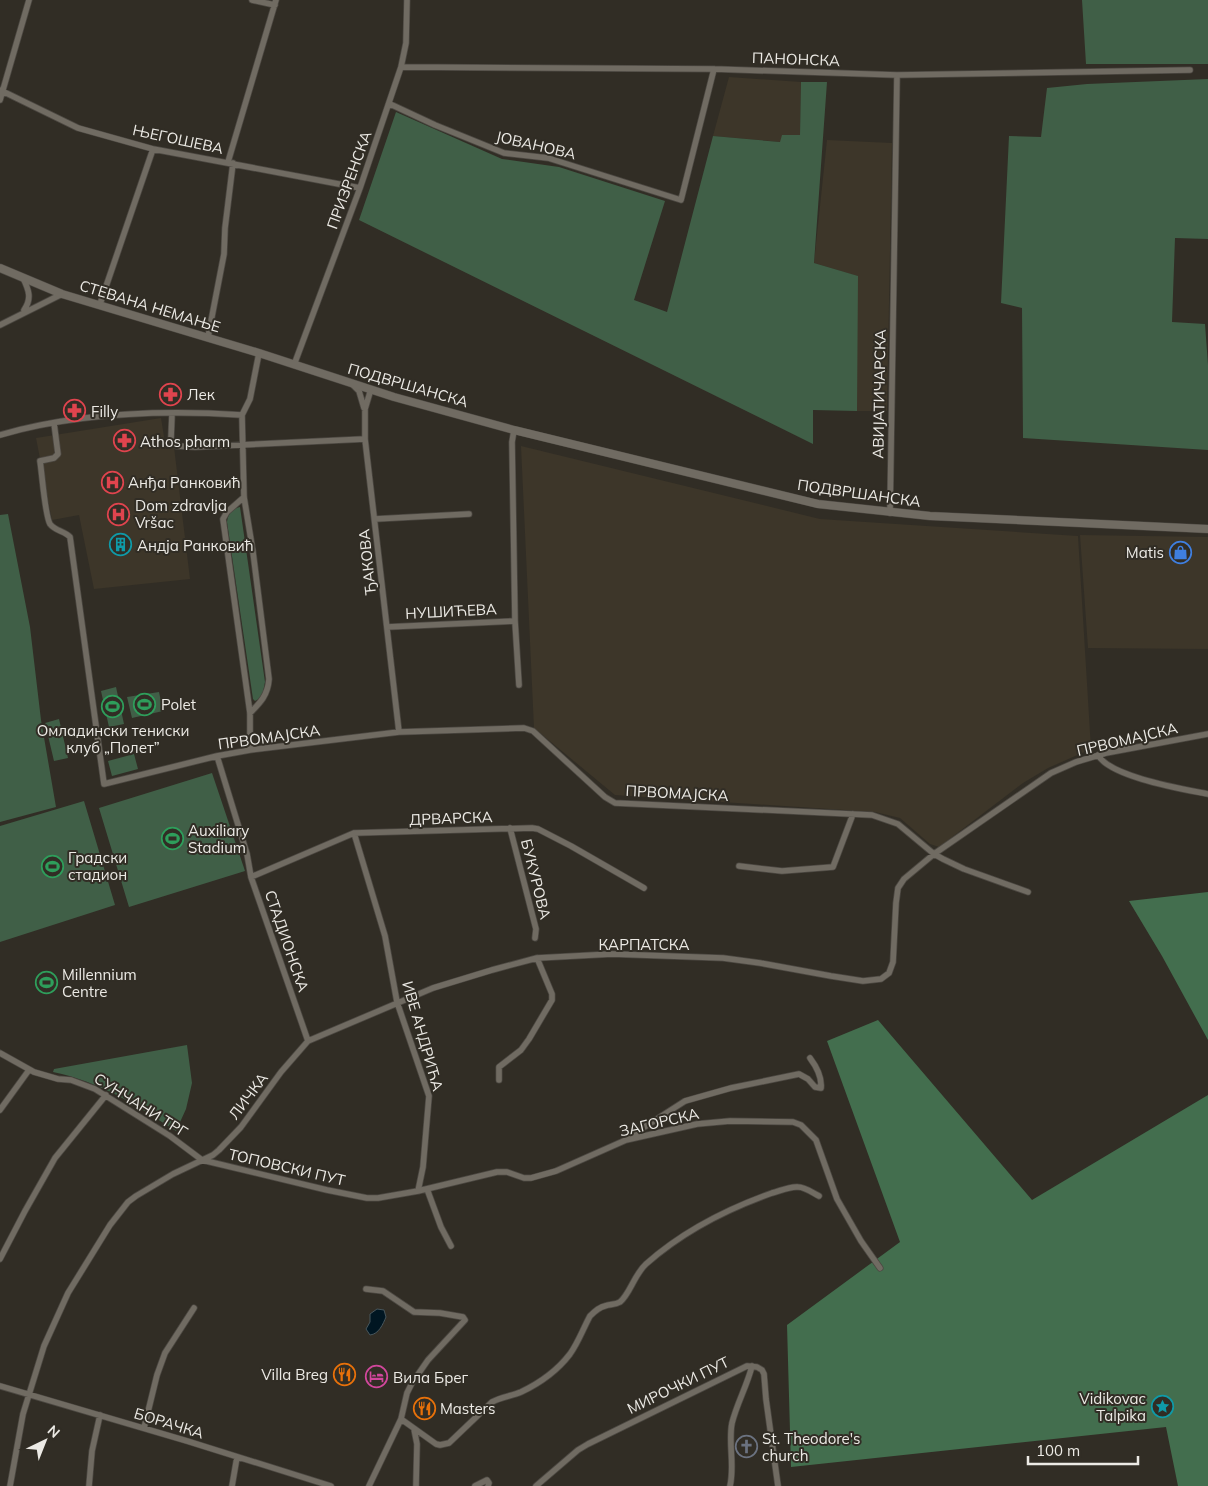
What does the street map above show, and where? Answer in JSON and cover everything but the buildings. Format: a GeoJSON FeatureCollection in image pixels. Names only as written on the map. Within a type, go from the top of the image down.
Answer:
{"type":"FeatureCollection","features":[{"type":"Feature","properties":{"kind":"street"},"geometry":{"type":"LineString","coordinates":[[0,100],[1,91],[29,0]]}},
{"type":"Feature","properties":{"kind":"street"},"geometry":{"type":"LineString","coordinates":[[208,337],[224,254],[230,162],[276,3],[252,0]]}},
{"type":"Feature","properties":{"kind":"street","name":"ПРИЗРЕНСКА"},"geometry":{"type":"LineString","coordinates":[[294,365],[390,104],[406,43],[407,0]]}},
{"type":"Feature","properties":{"kind":"street","name":"ПАНОНСКА"},"geometry":{"type":"LineString","coordinates":[[401,67],[714,69],[897,75],[1190,70]]}},
{"type":"Feature","properties":{"kind":"street","name":"ЈОВАНОВА"},"geometry":{"type":"LineString","coordinates":[[390,104],[435,125],[504,153],[548,158],[681,200],[714,69]]}},
{"type":"Feature","properties":{"kind":"street","name":"АВИЈАТИЧАРСКА"},"geometry":{"type":"LineString","coordinates":[[890,513],[897,75]]}},
{"type":"Feature","properties":{"kind":"street","name":"ЊЕГОШЕВА"},"geometry":{"type":"LineString","coordinates":[[1,91],[78,128],[153,148],[360,188]]}},
{"type":"Feature","properties":{"kind":"street"},"geometry":{"type":"LineString","coordinates":[[100,304],[153,148]]}},
{"type":"Feature","properties":{"kind":"street","name":"СТЕВАНА НЕМАЊЕ"},"geometry":{"type":"LineString","coordinates":[[0,268],[62,294],[208,337],[294,365]]}},
{"type":"Feature","properties":{"kind":"street"},"geometry":{"type":"LineString","coordinates":[[23,278],[30,297],[23,312]]}},
{"type":"Feature","properties":{"kind":"street"},"geometry":{"type":"LineString","coordinates":[[0,325],[62,294]]}},
{"type":"Feature","properties":{"kind":"street"},"geometry":{"type":"LineString","coordinates":[[250,714],[263,700],[269,679],[244,497],[242,444],[242,414],[250,400],[259,353]]}},
{"type":"Feature","properties":{"kind":"street","name":"ПОДВРШАНСКА"},"geometry":{"type":"LineString","coordinates":[[294,365],[514,430],[818,504],[890,513],[1208,529]]}},
{"type":"Feature","properties":{"kind":"street"},"geometry":{"type":"LineString","coordinates":[[350,382],[359,391],[365,409]]}},
{"type":"Feature","properties":{"kind":"street","name":"ЂАКОВА"},"geometry":{"type":"LineString","coordinates":[[371,389],[365,409],[365,439],[399,732]]}},
{"type":"Feature","properties":{"kind":"street"},"geometry":{"type":"LineString","coordinates":[[172,414],[171,439],[176,446],[365,439]]}},
{"type":"Feature","properties":{"kind":"street"},"geometry":{"type":"LineString","coordinates":[[0,435],[54,424],[119,415],[242,414]]}},
{"type":"Feature","properties":{"kind":"street","name":"ПРВОМАЈСКА"},"geometry":{"type":"LineString","coordinates":[[54,424],[58,454],[54,458],[40,460],[50,524],[70,537],[104,784],[217,756],[250,750],[399,732],[524,728],[531,729],[615,803],[872,815],[892,820],[934,854],[1051,773],[1076,762],[1098,755],[1208,734]]}},
{"type":"Feature","properties":{"kind":"street"},"geometry":{"type":"LineString","coordinates":[[514,430],[512,442],[515,621],[519,685]]}},
{"type":"Feature","properties":{"kind":"street"},"geometry":{"type":"LineString","coordinates":[[244,497],[227,512],[223,519],[250,714],[250,750]]}},
{"type":"Feature","properties":{"kind":"street"},"geometry":{"type":"LineString","coordinates":[[375,519],[468,514]]}},
{"type":"Feature","properties":{"kind":"street","name":"НУШИЋЕВА"},"geometry":{"type":"LineString","coordinates":[[387,627],[515,621]]}},
{"type":"Feature","properties":{"kind":"street"},"geometry":{"type":"LineString","coordinates":[[1098,755],[1107,765],[1151,782],[1208,794]]}},
{"type":"Feature","properties":{"kind":"street","name":"СТАДИОНСКА"},"geometry":{"type":"LineString","coordinates":[[217,756],[247,854],[251,877],[308,1041]]}},
{"type":"Feature","properties":{"kind":"street"},"geometry":{"type":"LineString","coordinates":[[739,866],[782,871],[833,867],[853,814]]}},
{"type":"Feature","properties":{"kind":"street","name":"ДРВАРСКА"},"geometry":{"type":"LineString","coordinates":[[251,877],[354,833],[510,828],[538,829],[644,888]]}},
{"type":"Feature","properties":{"kind":"street","name":"БУКУРОВА"},"geometry":{"type":"LineString","coordinates":[[510,828],[536,929],[535,938]]}},
{"type":"Feature","properties":{"kind":"street","name":"ИВЕ АНДРИЋА"},"geometry":{"type":"LineString","coordinates":[[354,833],[385,936],[397,1002],[429,1096],[423,1166],[418,1191]]}},
{"type":"Feature","properties":{"kind":"street"},"geometry":{"type":"LineString","coordinates":[[934,854],[964,869],[1028,892]]}},
{"type":"Feature","properties":{"kind":"street","name":"КАРПАТСКА"},"geometry":{"type":"LineString","coordinates":[[397,1002],[457,980],[538,958],[612,954],[723,958],[871,981],[885,977],[891,968],[894,954],[898,888],[904,879],[934,854]]}},
{"type":"Feature","properties":{"kind":"street"},"geometry":{"type":"LineString","coordinates":[[499,1080],[498,1067],[521,1050],[529,1040],[552,1000],[552,994],[538,958]]}},
{"type":"Feature","properties":{"kind":"street"},"geometry":{"type":"LineString","coordinates":[[308,1041],[397,1002]]}},
{"type":"Feature","properties":{"kind":"street","name":"ЛИЧКА"},"geometry":{"type":"LineString","coordinates":[[10,1486],[23,1414],[40,1358],[56,1317],[81,1270],[110,1225],[128,1202],[136,1196],[173,1174],[213,1155],[241,1127],[281,1072],[308,1041]]}},
{"type":"Feature","properties":{"kind":"street","name":"СУНЧАНИ ТРГ"},"geometry":{"type":"LineString","coordinates":[[0,1053],[31,1071],[58,1079],[71,1080],[106,1095],[170,1136],[202,1160]]}},
{"type":"Feature","properties":{"kind":"street"},"geometry":{"type":"LineString","coordinates":[[626,1140],[651,1121],[685,1101],[731,1088],[799,1074],[808,1079],[815,1087],[821,1088],[822,1084],[810,1058]]}},
{"type":"Feature","properties":{"kind":"street"},"geometry":{"type":"LineString","coordinates":[[0,1110],[31,1071]]}},
{"type":"Feature","properties":{"kind":"street"},"geometry":{"type":"LineString","coordinates":[[0,1259],[55,1158],[106,1095]]}},
{"type":"Feature","properties":{"kind":"street","name":"ЗАГОРСКА"},"geometry":{"type":"LineString","coordinates":[[367,1198],[418,1191],[497,1172],[508,1172],[524,1178],[531,1178],[556,1171],[626,1140],[662,1131],[714,1122],[785,1121],[801,1125],[816,1140],[837,1199],[861,1241],[880,1268]]}},
{"type":"Feature","properties":{"kind":"street","name":"ТОПОВСКИ ПУТ"},"geometry":{"type":"LineString","coordinates":[[202,1160],[367,1198]]}},
{"type":"Feature","properties":{"kind":"street"},"geometry":{"type":"LineString","coordinates":[[401,1419],[436,1444],[449,1443],[492,1402],[513,1396],[550,1375],[569,1356],[590,1316],[603,1306],[617,1304],[621,1301],[634,1279],[646,1264],[668,1248],[720,1214],[750,1201],[791,1187],[803,1188],[819,1196]]}},
{"type":"Feature","properties":{"kind":"street"},"geometry":{"type":"LineString","coordinates":[[427,1189],[441,1227],[451,1246]]}},
{"type":"Feature","properties":{"kind":"street"},"geometry":{"type":"LineString","coordinates":[[366,1289],[383,1291],[414,1312],[451,1314],[465,1318],[418,1374],[407,1393],[401,1419],[369,1486]]}},
{"type":"Feature","properties":{"kind":"street"},"geometry":{"type":"LineString","coordinates":[[144,1428],[157,1375],[165,1353],[194,1308]]}},
{"type":"Feature","properties":{"kind":"street"},"geometry":{"type":"LineString","coordinates":[[730,1486],[732,1471],[732,1423],[752,1366]]}},
{"type":"Feature","properties":{"kind":"street","name":"МИРОЧКИ ПУТ"},"geometry":{"type":"LineString","coordinates":[[536,1486],[578,1450],[588,1444],[742,1368],[752,1366],[762,1370],[764,1374],[778,1486]]}},
{"type":"Feature","properties":{"kind":"street","name":"БОРАЧКА"},"geometry":{"type":"LineString","coordinates":[[0,1386],[30,1393],[330,1486]]}},
{"type":"Feature","properties":{"kind":"street"},"geometry":{"type":"LineString","coordinates":[[89,1486],[91,1459],[100,1415]]}},
{"type":"Feature","properties":{"kind":"street"},"geometry":{"type":"LineString","coordinates":[[414,1429],[417,1444],[416,1486]]}},
{"type":"Feature","properties":{"kind":"street"},"geometry":{"type":"LineString","coordinates":[[232,1486],[237,1456]]}},
{"type":"Feature","properties":{"kind":"street"},"geometry":{"type":"LineString","coordinates":[[475,1486],[487,1480],[488,1486]]}},
{"type":"Feature","properties":{"kind":"shaded area"},"geometry":{"type":"Polygon","coordinates":[[[729,77],[801,82],[800,135],[781,142],[713,136],[729,77]]]}},
{"type":"Feature","properties":{"kind":"shaded area"},"geometry":{"type":"Polygon","coordinates":[[[827,140],[892,143],[887,411],[857,411],[857,276],[814,263],[827,140]]]}},
{"type":"Feature","properties":{"kind":"shaded area","name":"Анђа Ранковић"},"geometry":{"type":"Polygon","coordinates":[[[161,418],[166,449],[174,447],[190,579],[94,589],[79,515],[52,520],[36,438],[161,418]]]}},
{"type":"Feature","properties":{"kind":"shaded area"},"geometry":{"type":"Polygon","coordinates":[[[521,446],[820,519],[1078,536],[1091,749],[1048,768],[1023,783],[939,847],[930,844],[900,818],[875,812],[615,795],[534,728],[521,446]]]}},
{"type":"Feature","properties":{"kind":"shaded area"},"geometry":{"type":"Polygon","coordinates":[[[1080,535],[1208,537],[1208,649],[1088,648],[1080,535]]]}},
{"type":"Feature","properties":{"kind":"green space"},"geometry":{"type":"Polygon","coordinates":[[[1082,0],[1208,0],[1208,64],[1086,64],[1082,0]]]}},
{"type":"Feature","properties":{"kind":"green space"},"geometry":{"type":"Polygon","coordinates":[[[1208,79],[1208,239],[1175,238],[1172,322],[1205,324],[1208,365],[1208,450],[1023,438],[1022,308],[1001,303],[1009,136],[1041,137],[1047,88],[1087,84],[1208,79]]]}},
{"type":"Feature","properties":{"kind":"green space"},"geometry":{"type":"Polygon","coordinates":[[[801,82],[827,82],[814,263],[858,276],[857,411],[813,410],[813,444],[359,220],[396,112],[502,159],[559,167],[665,201],[634,300],[667,312],[713,136],[780,142],[782,135],[800,135],[801,82]]]}},
{"type":"Feature","properties":{"kind":"green space"},"geometry":{"type":"Polygon","coordinates":[[[240,507],[265,682],[262,697],[255,701],[253,699],[227,522],[231,512],[240,507]]]}},
{"type":"Feature","properties":{"kind":"green space"},"geometry":{"type":"Polygon","coordinates":[[[8,514],[30,627],[41,720],[56,807],[0,822],[0,515],[8,514]]]}},
{"type":"Feature","properties":{"kind":"green space","name":"Омладински тениски клуб „Полет”"},"geometry":{"type":"Polygon","coordinates":[[[116,687],[124,724],[109,727],[101,691],[116,687]]]}},
{"type":"Feature","properties":{"kind":"green space","name":"Polet"},"geometry":{"type":"Polygon","coordinates":[[[159,692],[163,711],[132,718],[127,697],[159,692]]]}},
{"type":"Feature","properties":{"kind":"green space"},"geometry":{"type":"Polygon","coordinates":[[[59,719],[68,758],[54,761],[45,723],[59,719]]]}},
{"type":"Feature","properties":{"kind":"green space"},"geometry":{"type":"Polygon","coordinates":[[[134,754],[138,769],[112,776],[108,761],[134,754]]]}},
{"type":"Feature","properties":{"kind":"green space","name":"Auxiliary Stadium"},"geometry":{"type":"Polygon","coordinates":[[[212,773],[245,871],[129,907],[99,808],[212,773]]]}},
{"type":"Feature","properties":{"kind":"green space","name":"Градски стадион"},"geometry":{"type":"Polygon","coordinates":[[[84,801],[115,905],[0,942],[0,826],[84,801]]]}},
{"type":"Feature","properties":{"kind":"green space"},"geometry":{"type":"Polygon","coordinates":[[[1208,892],[1208,1040],[1162,956],[1129,901],[1208,892]]]}},
{"type":"Feature","properties":{"kind":"green space"},"geometry":{"type":"Polygon","coordinates":[[[878,1020],[1032,1200],[1208,1095],[1208,1486],[1178,1486],[1166,1427],[791,1467],[787,1325],[900,1242],[827,1041],[878,1020]]]}},
{"type":"Feature","properties":{"kind":"green space"},"geometry":{"type":"Polygon","coordinates":[[[187,1045],[192,1083],[186,1109],[176,1131],[102,1088],[53,1072],[54,1069],[187,1045]]]}},
{"type":"Feature","properties":{"kind":"water"},"geometry":{"type":"Polygon","coordinates":[[[377,1309],[384,1310],[386,1317],[378,1331],[370,1335],[366,1329],[370,1322],[370,1314],[377,1309]]]}},
{"type":"Feature","properties":{"kind":"place","name":"Лек"},"geometry":{"type":"Point","coordinates":[171,394]}},
{"type":"Feature","properties":{"kind":"place","name":"Filly"},"geometry":{"type":"Point","coordinates":[75,411]}},
{"type":"Feature","properties":{"kind":"place","name":"Athos pharm"},"geometry":{"type":"Point","coordinates":[124,441]}},
{"type":"Feature","properties":{"kind":"place","name":"Анђа Ранковић"},"geometry":{"type":"Point","coordinates":[112,482]}},
{"type":"Feature","properties":{"kind":"place","name":"Dom zdravlja Vršac"},"geometry":{"type":"Point","coordinates":[119,514]}},
{"type":"Feature","properties":{"kind":"place","name":"Андја Ранковић"},"geometry":{"type":"Point","coordinates":[121,545]}},
{"type":"Feature","properties":{"kind":"place","name":"Matis"},"geometry":{"type":"Point","coordinates":[1180,552]}},
{"type":"Feature","properties":{"kind":"place","name":"Polet"},"geometry":{"type":"Point","coordinates":[145,704]}},
{"type":"Feature","properties":{"kind":"place","name":"Омладински тениски клуб „Полет”"},"geometry":{"type":"Point","coordinates":[113,707]}},
{"type":"Feature","properties":{"kind":"place","name":"Auxiliary Stadium"},"geometry":{"type":"Point","coordinates":[172,839]}},
{"type":"Feature","properties":{"kind":"place","name":"Градски стадион"},"geometry":{"type":"Point","coordinates":[52,866]}},
{"type":"Feature","properties":{"kind":"place","name":"Millennium Centre"},"geometry":{"type":"Point","coordinates":[46,983]}},
{"type":"Feature","properties":{"kind":"place","name":"Villa Breg"},"geometry":{"type":"Point","coordinates":[344,1374]}},
{"type":"Feature","properties":{"kind":"place","name":"Вила Брег"},"geometry":{"type":"Point","coordinates":[377,1377]}},
{"type":"Feature","properties":{"kind":"place","name":"Vidikovac Talpika"},"geometry":{"type":"Point","coordinates":[1162,1407]}},
{"type":"Feature","properties":{"kind":"place","name":"Masters"},"geometry":{"type":"Point","coordinates":[424,1408]}},
{"type":"Feature","properties":{"kind":"place","name":"St. Theodore's church"},"geometry":{"type":"Point","coordinates":[746,1447]}}]}
